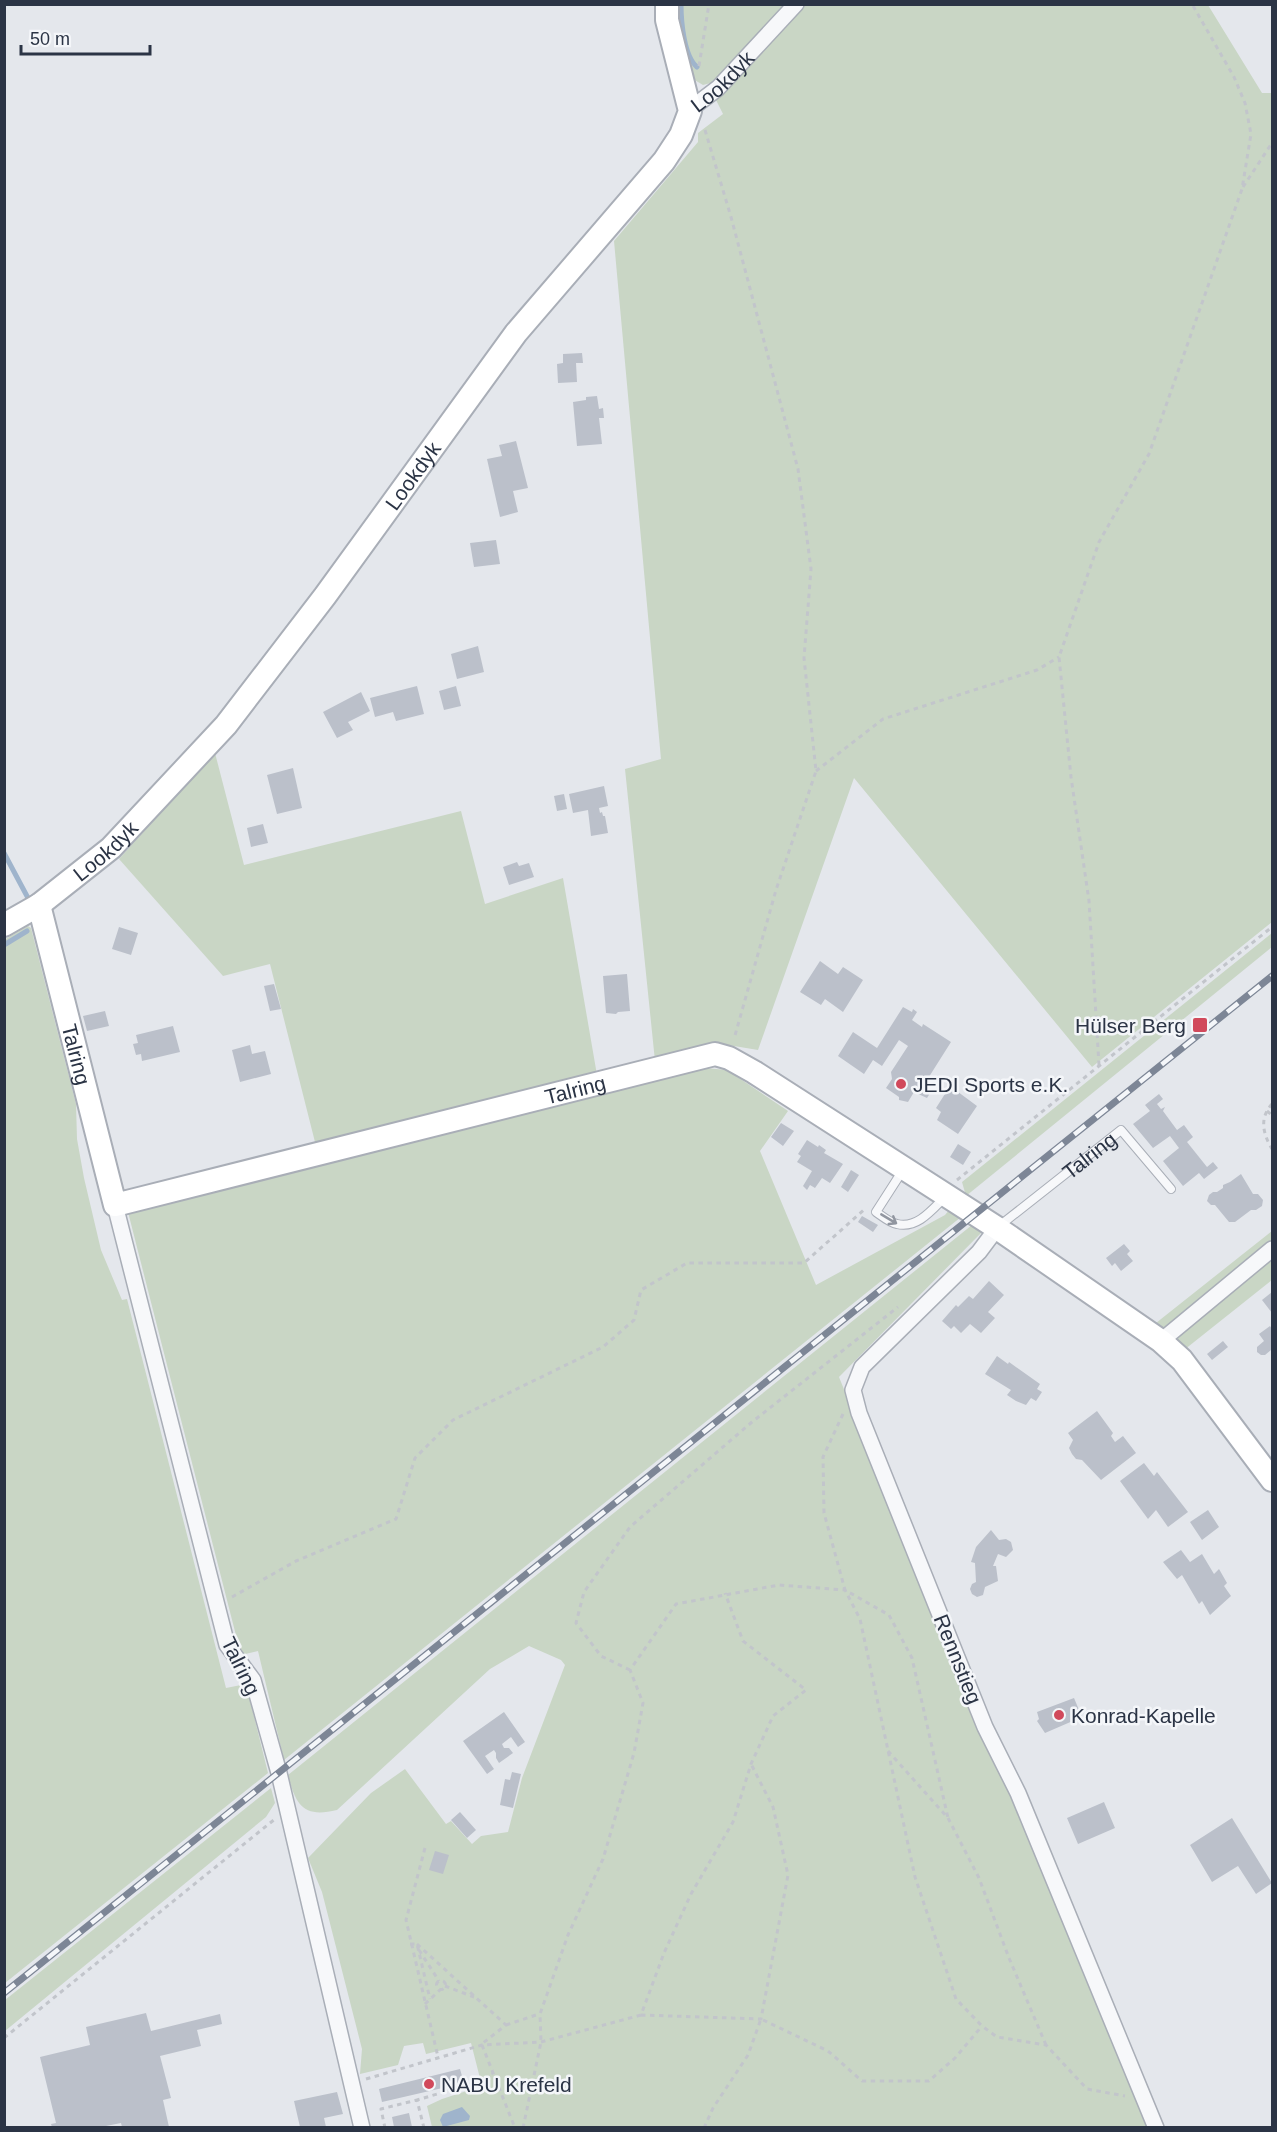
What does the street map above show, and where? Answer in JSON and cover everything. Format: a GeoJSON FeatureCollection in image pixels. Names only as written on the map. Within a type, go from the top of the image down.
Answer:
{"type":"FeatureCollection","features":[{"type":"Feature","properties":{"kind":"street"},"geometry":{"type":"LineString","coordinates":[[667,4],[667,20],[690,111]]}},
{"type":"Feature","properties":{"kind":"street","name":"Lookdyk"},"geometry":{"type":"LineString","coordinates":[[4,925],[39,905],[111,848],[226,725],[325,596],[516,333],[664,161],[681,135],[693,106],[718,88],[796,4]]}},
{"type":"Feature","properties":{"kind":"street","name":"Talring"},"geometry":{"type":"LineString","coordinates":[[39,905],[227,1645],[253,1680],[288,1809],[362,2127]]}},
{"type":"Feature","properties":{"kind":"street","name":"Talring"},"geometry":{"type":"LineString","coordinates":[[115,1205],[715,1054],[729,1058],[754,1072],[997,1228],[1161,1341],[1182,1360],[1272,1480]]}},
{"type":"Feature","properties":{"kind":"street"},"geometry":{"type":"LineString","coordinates":[[853,1390],[862,1367],[979,1252],[997,1228]]}},
{"type":"Feature","properties":{"kind":"street"},"geometry":{"type":"LineString","coordinates":[[1161,1341],[1272,1249]]}},
{"type":"Feature","properties":{"kind":"street","name":"Rennstieg"},"geometry":{"type":"LineString","coordinates":[[853,1390],[859,1413],[986,1727],[1018,1793],[1156,2127]]}},
{"type":"Feature","properties":{"kind":"lane","name":"Talring"},"geometry":{"type":"LineString","coordinates":[[997,1228],[1121,1130],[1171,1189]]}},
{"type":"Feature","properties":{"kind":"lane"},"geometry":{"type":"LineString","coordinates":[[904,1169],[876,1212],[895,1224],[911,1224],[925,1217],[945,1196]]}},
{"type":"Feature","properties":{"kind":"path"},"geometry":{"type":"LineString","coordinates":[[698,73],[709,4]]}},
{"type":"Feature","properties":{"kind":"path"},"geometry":{"type":"LineString","coordinates":[[1099,1065],[1089,901],[1071,777],[1059,657],[1099,542],[1149,454],[1242,189],[1251,134],[1245,102],[1234,77],[1192,4]]}},
{"type":"Feature","properties":{"kind":"path"},"geometry":{"type":"LineString","coordinates":[[690,111],[698,112],[705,129],[731,217],[798,469],[811,569],[804,658],[816,771],[776,890],[729,1058]]}},
{"type":"Feature","properties":{"kind":"path"},"geometry":{"type":"LineString","coordinates":[[1242,189],[1272,143]]}},
{"type":"Feature","properties":{"kind":"path"},"geometry":{"type":"LineString","coordinates":[[816,771],[883,719],[1037,670],[1059,657]]}},
{"type":"Feature","properties":{"kind":"path"},"geometry":{"type":"LineString","coordinates":[[945,1196],[961,1176],[1272,927]]}},
{"type":"Feature","properties":{"kind":"path"},"geometry":{"type":"LineString","coordinates":[[1272,1104],[1267,1111],[1263,1128],[1272,1149]]}},
{"type":"Feature","properties":{"kind":"path"},"geometry":{"type":"LineString","coordinates":[[1267,1111],[1272,1115]]}},
{"type":"Feature","properties":{"kind":"path"},"geometry":{"type":"LineString","coordinates":[[217,1605],[296,1561],[396,1519],[415,1458],[453,1420],[603,1347],[634,1320],[641,1290],[687,1263],[804,1263],[865,1208],[876,1212]]}},
{"type":"Feature","properties":{"kind":"path"},"geometry":{"type":"LineString","coordinates":[[523,2127],[541,2042],[540,2014],[568,1935],[603,1859],[634,1753],[643,1703],[630,1670],[601,1656],[576,1623],[584,1592],[630,1527],[752,1422],[906,1302]]}},
{"type":"Feature","properties":{"kind":"path"},"geometry":{"type":"LineString","coordinates":[[853,1390],[836,1434],[823,1457],[824,1513],[845,1590],[860,1619],[915,1877],[956,1999],[982,2026],[997,2037],[1046,2045]]}},
{"type":"Feature","properties":{"kind":"path"},"geometry":{"type":"LineString","coordinates":[[630,1670],[675,1604],[725,1593],[779,1585],[845,1590],[889,1615],[912,1658],[948,1818]]}},
{"type":"Feature","properties":{"kind":"path"},"geometry":{"type":"LineString","coordinates":[[641,2014],[664,1953],[691,1894],[733,1821],[751,1764],[773,1716],[806,1690],[743,1641],[725,1593]]}},
{"type":"Feature","properties":{"kind":"path"},"geometry":{"type":"LineString","coordinates":[[888,1751],[948,1818],[979,1878],[1009,1958],[1046,2045],[1087,2089],[1144,2099]]}},
{"type":"Feature","properties":{"kind":"path"},"geometry":{"type":"LineString","coordinates":[[704,2127],[713,2108],[748,2055],[761,2019],[788,1875],[773,1807],[751,1764]]}},
{"type":"Feature","properties":{"kind":"path"},"geometry":{"type":"LineString","coordinates":[[4,2038],[288,1809]]}},
{"type":"Feature","properties":{"kind":"path"},"geometry":{"type":"LineString","coordinates":[[424,1848],[406,1920],[438,2057]]}},
{"type":"Feature","properties":{"kind":"path"},"geometry":{"type":"LineString","coordinates":[[410,1944],[417,1946],[507,2025]]}},
{"type":"Feature","properties":{"kind":"path"},"geometry":{"type":"LineString","coordinates":[[417,1946],[439,1981],[443,1981],[445,1986],[477,1998]]}},
{"type":"Feature","properties":{"kind":"path"},"geometry":{"type":"LineString","coordinates":[[417,1946],[430,1999]]}},
{"type":"Feature","properties":{"kind":"path"},"geometry":{"type":"LineString","coordinates":[[439,1981],[437,1985],[441,1989]]}},
{"type":"Feature","properties":{"kind":"path"},"geometry":{"type":"LineString","coordinates":[[425,2004],[445,1986]]}},
{"type":"Feature","properties":{"kind":"path"},"geometry":{"type":"LineString","coordinates":[[482,2044],[507,2025],[540,2014]]}},
{"type":"Feature","properties":{"kind":"path"},"geometry":{"type":"LineString","coordinates":[[351,2084],[482,2044],[541,2042],[641,2014],[761,2019],[828,2051],[862,2081],[929,2081],[956,2058],[982,2026]]}},
{"type":"Feature","properties":{"kind":"path"},"geometry":{"type":"LineString","coordinates":[[482,2044],[515,2127]]}},
{"type":"Feature","properties":{"kind":"path"},"geometry":{"type":"LineString","coordinates":[[385,2127],[381,2109],[478,2082],[492,2074]]}},
{"type":"Feature","properties":{"kind":"path"},"geometry":{"type":"LineString","coordinates":[[417,2100],[424,2127]]}},
{"type":"Feature","properties":{"kind":"green space"},"geometry":{"type":"Polygon","coordinates":[[[676,5],[788,5],[718,81],[703,85],[693,79],[676,37],[676,5]]]}},
{"type":"Feature","properties":{"kind":"green space"},"geometry":{"type":"Polygon","coordinates":[[[800,5],[1208,5],[1262,93],[1272,93],[1272,922],[1092,1067],[854,778],[758,1050],[722,1044],[655,1061],[625,769],[661,759],[614,241],[698,142],[698,133],[723,114],[714,96],[800,5]]]}},
{"type":"Feature","properties":{"kind":"green space"},"geometry":{"type":"Polygon","coordinates":[[[215,753],[244,865],[461,811],[485,904],[563,878],[597,1075],[316,1146],[270,964],[223,976],[119,859],[215,753]]]}},
{"type":"Feature","properties":{"kind":"green space"},"geometry":{"type":"Polygon","coordinates":[[[28,926],[31,928],[76,1104],[77,1139],[101,1250],[122,1300],[127,1299],[226,1688],[246,1684],[268,1773],[5,1983],[4,940],[28,926]]]}},
{"type":"Feature","properties":{"kind":"green space"},"geometry":{"type":"Polygon","coordinates":[[[1272,933],[1272,947],[966,1196],[962,1182],[1272,933]]]}},
{"type":"Feature","properties":{"kind":"green space"},"geometry":{"type":"Polygon","coordinates":[[[705,1068],[727,1070],[788,1111],[760,1151],[816,1285],[945,1215],[950,1209],[961,1217],[284,1760],[258,1651],[241,1655],[128,1212],[705,1068]]]}},
{"type":"Feature","properties":{"kind":"green space"},"geometry":{"type":"Polygon","coordinates":[[[972,1225],[982,1232],[839,1377],[980,1727],[1014,1796],[1148,2127],[432,2127],[427,2106],[482,2086],[471,2043],[426,2054],[423,2043],[404,2046],[398,2065],[360,2074],[362,2049],[322,1892],[308,1858],[371,1793],[405,1769],[446,1824],[451,1821],[472,1844],[481,1836],[508,1832],[522,1778],[565,1665],[561,1660],[529,1646],[490,1669],[337,1810],[317,1812],[303,1807],[294,1795],[288,1775],[972,1225]]]}},
{"type":"Feature","properties":{"kind":"green space"},"geometry":{"type":"Polygon","coordinates":[[[1272,1231],[1272,1280],[1184,1350],[1156,1323],[1272,1231]]]}},
{"type":"Feature","properties":{"kind":"green space"},"geometry":{"type":"Polygon","coordinates":[[[271,1788],[275,1803],[266,1817],[5,2031],[5,2000],[271,1788]]]}},
{"type":"Feature","properties":{"kind":"water"},"geometry":{"type":"Polygon","coordinates":[[[462,2107],[470,2116],[469,2120],[443,2127],[440,2120],[443,2114],[462,2107]]]}},
{"type":"Feature","properties":{"kind":"building"},"geometry":{"type":"Polygon","coordinates":[[[582,353],[583,363],[576,363],[577,382],[558,383],[557,364],[563,363],[563,354],[582,353]]]}},
{"type":"Feature","properties":{"kind":"building"},"geometry":{"type":"Polygon","coordinates":[[[597,396],[599,409],[603,408],[604,418],[599,418],[602,444],[577,446],[573,402],[597,396]]]}},
{"type":"Feature","properties":{"kind":"building"},"geometry":{"type":"Polygon","coordinates":[[[516,441],[528,488],[513,491],[518,512],[500,517],[487,459],[502,456],[499,445],[516,441]]]}},
{"type":"Feature","properties":{"kind":"building"},"geometry":{"type":"Polygon","coordinates":[[[496,540],[500,564],[474,567],[470,543],[496,540]]]}},
{"type":"Feature","properties":{"kind":"building"},"geometry":{"type":"Polygon","coordinates":[[[478,646],[484,672],[457,679],[451,654],[478,646]]]}},
{"type":"Feature","properties":{"kind":"building"},"geometry":{"type":"Polygon","coordinates":[[[417,686],[424,714],[396,721],[393,712],[375,717],[370,698],[417,686]]]}},
{"type":"Feature","properties":{"kind":"building"},"geometry":{"type":"Polygon","coordinates":[[[456,686],[461,706],[444,710],[439,691],[456,686]]]}},
{"type":"Feature","properties":{"kind":"building"},"geometry":{"type":"Polygon","coordinates":[[[361,692],[370,711],[348,722],[353,730],[337,738],[323,712],[361,692]]]}},
{"type":"Feature","properties":{"kind":"building"},"geometry":{"type":"Polygon","coordinates":[[[293,768],[302,808],[277,814],[267,775],[293,768]]]}},
{"type":"Feature","properties":{"kind":"building"},"geometry":{"type":"Polygon","coordinates":[[[604,786],[608,806],[599,808],[600,813],[602,812],[605,816],[608,833],[591,836],[588,810],[573,813],[569,794],[604,786]]]}},
{"type":"Feature","properties":{"kind":"building"},"geometry":{"type":"Polygon","coordinates":[[[564,794],[567,809],[557,811],[554,796],[564,794]]]}},
{"type":"Feature","properties":{"kind":"building"},"geometry":{"type":"Polygon","coordinates":[[[263,824],[268,843],[251,847],[247,828],[263,824]]]}},
{"type":"Feature","properties":{"kind":"building"},"geometry":{"type":"Polygon","coordinates":[[[517,862],[519,866],[529,863],[534,877],[509,885],[503,867],[517,862]]]}},
{"type":"Feature","properties":{"kind":"building"},"geometry":{"type":"Polygon","coordinates":[[[119,927],[138,933],[131,955],[112,949],[119,927]]]}},
{"type":"Feature","properties":{"kind":"building"},"geometry":{"type":"Polygon","coordinates":[[[820,961],[838,974],[843,967],[863,980],[843,1012],[825,999],[821,1005],[800,992],[820,961]]]}},
{"type":"Feature","properties":{"kind":"building"},"geometry":{"type":"Polygon","coordinates":[[[627,974],[630,1011],[616,1014],[606,1013],[603,976],[627,974]]]}},
{"type":"Feature","properties":{"kind":"building"},"geometry":{"type":"Polygon","coordinates":[[[274,984],[281,1009],[270,1011],[264,986],[274,984]]]}},
{"type":"Feature","properties":{"kind":"building"},"geometry":{"type":"Polygon","coordinates":[[[903,1007],[917,1012],[912,1020],[922,1027],[923,1024],[951,1042],[927,1080],[935,1085],[927,1098],[914,1092],[908,1102],[899,1100],[899,1097],[886,1088],[892,1079],[891,1072],[908,1046],[899,1040],[882,1066],[873,1060],[864,1074],[838,1056],[853,1032],[877,1048],[903,1007]]]}},
{"type":"Feature","properties":{"kind":"building"},"geometry":{"type":"Polygon","coordinates":[[[105,1011],[109,1026],[87,1031],[83,1016],[105,1011]]]}},
{"type":"Feature","properties":{"kind":"building"},"geometry":{"type":"Polygon","coordinates":[[[173,1026],[180,1052],[142,1061],[141,1054],[136,1055],[133,1044],[138,1043],[136,1035],[173,1026]]]}},
{"type":"Feature","properties":{"kind":"building"},"geometry":{"type":"Polygon","coordinates":[[[250,1045],[252,1054],[265,1051],[271,1074],[240,1082],[232,1050],[250,1045]]]}},
{"type":"Feature","properties":{"kind":"building"},"geometry":{"type":"Polygon","coordinates":[[[950,1086],[977,1106],[958,1134],[937,1120],[941,1112],[936,1108],[950,1086]]]}},
{"type":"Feature","properties":{"kind":"building"},"geometry":{"type":"Polygon","coordinates":[[[1159,1094],[1163,1099],[1157,1104],[1161,1109],[1165,1107],[1163,1111],[1177,1130],[1184,1125],[1193,1137],[1187,1142],[1207,1167],[1213,1162],[1218,1168],[1204,1179],[1199,1173],[1183,1186],[1163,1161],[1179,1148],[1170,1136],[1153,1148],[1133,1124],[1150,1111],[1145,1105],[1159,1094]]]}},
{"type":"Feature","properties":{"kind":"building"},"geometry":{"type":"Polygon","coordinates":[[[781,1123],[794,1131],[783,1146],[771,1137],[781,1123]]]}},
{"type":"Feature","properties":{"kind":"building"},"geometry":{"type":"Polygon","coordinates":[[[807,1140],[818,1147],[819,1145],[826,1150],[824,1153],[843,1164],[830,1183],[822,1178],[815,1188],[810,1185],[807,1190],[803,1186],[812,1171],[797,1162],[801,1156],[798,1154],[807,1140]]]}},
{"type":"Feature","properties":{"kind":"building"},"geometry":{"type":"Polygon","coordinates":[[[958,1144],[971,1152],[963,1165],[950,1157],[958,1144]]]}},
{"type":"Feature","properties":{"kind":"building"},"geometry":{"type":"Polygon","coordinates":[[[851,1170],[859,1175],[848,1192],[841,1187],[851,1170]]]}},
{"type":"Feature","properties":{"kind":"building"},"geometry":{"type":"Polygon","coordinates":[[[1241,1174],[1253,1194],[1258,1194],[1263,1200],[1262,1206],[1251,1210],[1235,1222],[1229,1222],[1215,1205],[1207,1201],[1209,1195],[1217,1192],[1223,1188],[1223,1185],[1241,1174]]]}},
{"type":"Feature","properties":{"kind":"building"},"geometry":{"type":"Polygon","coordinates":[[[862,1216],[878,1225],[873,1232],[858,1222],[862,1216]]]}},
{"type":"Feature","properties":{"kind":"building"},"geometry":{"type":"Polygon","coordinates":[[[1124,1244],[1130,1251],[1127,1254],[1133,1261],[1121,1271],[1115,1263],[1112,1266],[1106,1258],[1124,1244]]]}},
{"type":"Feature","properties":{"kind":"building"},"geometry":{"type":"Polygon","coordinates":[[[989,1281],[1004,1295],[988,1312],[995,1318],[981,1333],[970,1324],[961,1333],[954,1326],[951,1329],[942,1321],[956,1305],[958,1307],[969,1296],[973,1299],[989,1281]]]}},
{"type":"Feature","properties":{"kind":"building"},"geometry":{"type":"Polygon","coordinates":[[[1272,1292],[1272,1313],[1262,1300],[1272,1292]]]}},
{"type":"Feature","properties":{"kind":"building"},"geometry":{"type":"Polygon","coordinates":[[[1270,1326],[1272,1351],[1261,1355],[1257,1352],[1257,1347],[1264,1341],[1259,1334],[1270,1326]]]}},
{"type":"Feature","properties":{"kind":"building"},"geometry":{"type":"Polygon","coordinates":[[[1223,1341],[1228,1347],[1212,1360],[1207,1354],[1223,1341]]]}},
{"type":"Feature","properties":{"kind":"building"},"geometry":{"type":"Polygon","coordinates":[[[997,1356],[1040,1384],[1037,1389],[1042,1392],[1036,1401],[1031,1398],[1026,1405],[1016,1401],[1007,1395],[1011,1390],[985,1374],[997,1356]]]}},
{"type":"Feature","properties":{"kind":"building"},"geometry":{"type":"Polygon","coordinates":[[[1097,1411],[1113,1433],[1111,1436],[1115,1442],[1123,1436],[1136,1453],[1101,1480],[1082,1460],[1076,1459],[1072,1454],[1069,1448],[1073,1440],[1068,1433],[1097,1411]]]}},
{"type":"Feature","properties":{"kind":"building"},"geometry":{"type":"Polygon","coordinates":[[[1144,1463],[1154,1476],[1157,1472],[1188,1512],[1168,1527],[1156,1510],[1148,1519],[1120,1481],[1144,1463]]]}},
{"type":"Feature","properties":{"kind":"building"},"geometry":{"type":"Polygon","coordinates":[[[1208,1510],[1219,1527],[1202,1540],[1190,1522],[1208,1510]]]}},
{"type":"Feature","properties":{"kind":"building"},"geometry":{"type":"Polygon","coordinates":[[[991,1530],[999,1540],[1006,1539],[1011,1542],[1013,1550],[1006,1557],[998,1554],[993,1566],[996,1566],[998,1581],[985,1587],[983,1595],[977,1597],[970,1589],[976,1582],[975,1563],[971,1562],[976,1547],[991,1530]]]}},
{"type":"Feature","properties":{"kind":"building"},"geometry":{"type":"Polygon","coordinates":[[[1181,1550],[1190,1562],[1202,1554],[1214,1574],[1219,1569],[1227,1583],[1224,1586],[1231,1596],[1210,1615],[1202,1601],[1199,1604],[1182,1575],[1177,1579],[1163,1562],[1181,1550]]]}},
{"type":"Feature","properties":{"kind":"building","name":"Konrad-Kapelle"},"geometry":{"type":"Polygon","coordinates":[[[1074,1698],[1082,1717],[1045,1733],[1037,1721],[1039,1719],[1037,1712],[1074,1698]]]}},
{"type":"Feature","properties":{"kind":"building"},"geometry":{"type":"Polygon","coordinates":[[[504,1712],[525,1742],[518,1747],[511,1737],[502,1744],[504,1748],[509,1748],[513,1753],[499,1763],[494,1750],[485,1756],[494,1769],[487,1774],[463,1741],[504,1712]]]}},
{"type":"Feature","properties":{"kind":"building"},"geometry":{"type":"Polygon","coordinates":[[[512,1772],[521,1774],[513,1808],[500,1805],[505,1779],[510,1780],[512,1772]]]}},
{"type":"Feature","properties":{"kind":"building"},"geometry":{"type":"Polygon","coordinates":[[[1104,1802],[1115,1828],[1078,1844],[1067,1818],[1104,1802]]]}},
{"type":"Feature","properties":{"kind":"building"},"geometry":{"type":"Polygon","coordinates":[[[460,1812],[476,1830],[467,1838],[451,1820],[460,1812]]]}},
{"type":"Feature","properties":{"kind":"building"},"geometry":{"type":"Polygon","coordinates":[[[1232,1818],[1272,1883],[1256,1894],[1238,1866],[1212,1882],[1190,1845],[1232,1818]]]}},
{"type":"Feature","properties":{"kind":"building"},"geometry":{"type":"Polygon","coordinates":[[[435,1851],[449,1855],[443,1874],[429,1870],[435,1851]]]}},
{"type":"Feature","properties":{"kind":"building"},"geometry":{"type":"Polygon","coordinates":[[[146,2013],[151,2031],[220,2014],[222,2024],[197,2030],[201,2046],[160,2056],[171,2098],[163,2100],[169,2127],[122,2127],[121,2123],[101,2127],[52,2127],[51,2124],[56,2123],[40,2057],[90,2045],[86,2027],[146,2013]]]}},
{"type":"Feature","properties":{"kind":"building"},"geometry":{"type":"Polygon","coordinates":[[[460,2069],[464,2083],[382,2102],[379,2089],[460,2069]]]}},
{"type":"Feature","properties":{"kind":"building"},"geometry":{"type":"Polygon","coordinates":[[[337,2092],[343,2114],[324,2118],[326,2127],[300,2127],[294,2101],[337,2092]]]}},
{"type":"Feature","properties":{"kind":"building"},"geometry":{"type":"Polygon","coordinates":[[[409,2113],[412,2127],[394,2127],[392,2117],[409,2113]]]}},
{"type":"Feature","properties":{"kind":"waterway"},"geometry":{"type":"LineString","coordinates":[[681,4],[686,47],[697,67]]}},
{"type":"Feature","properties":{"kind":"waterway"},"geometry":{"type":"LineString","coordinates":[[4,853],[28,898]]}},
{"type":"Feature","properties":{"kind":"waterway"},"geometry":{"type":"LineString","coordinates":[[4,945],[27,931]]}},
{"type":"Feature","properties":{"kind":"railway"},"geometry":{"type":"LineString","coordinates":[[4,1993],[1272,976]]}},
{"type":"Feature","properties":{"kind":"place","name":"Hülser Berg"},"geometry":{"type":"Point","coordinates":[1200,1025]}},
{"type":"Feature","properties":{"kind":"place","name":"JEDI Sports e.K."},"geometry":{"type":"Point","coordinates":[901,1084]}},
{"type":"Feature","properties":{"kind":"place","name":"Konrad-Kapelle"},"geometry":{"type":"Point","coordinates":[1059,1715]}},
{"type":"Feature","properties":{"kind":"place","name":"NABU Krefeld"},"geometry":{"type":"Point","coordinates":[429,2084]}}]}
